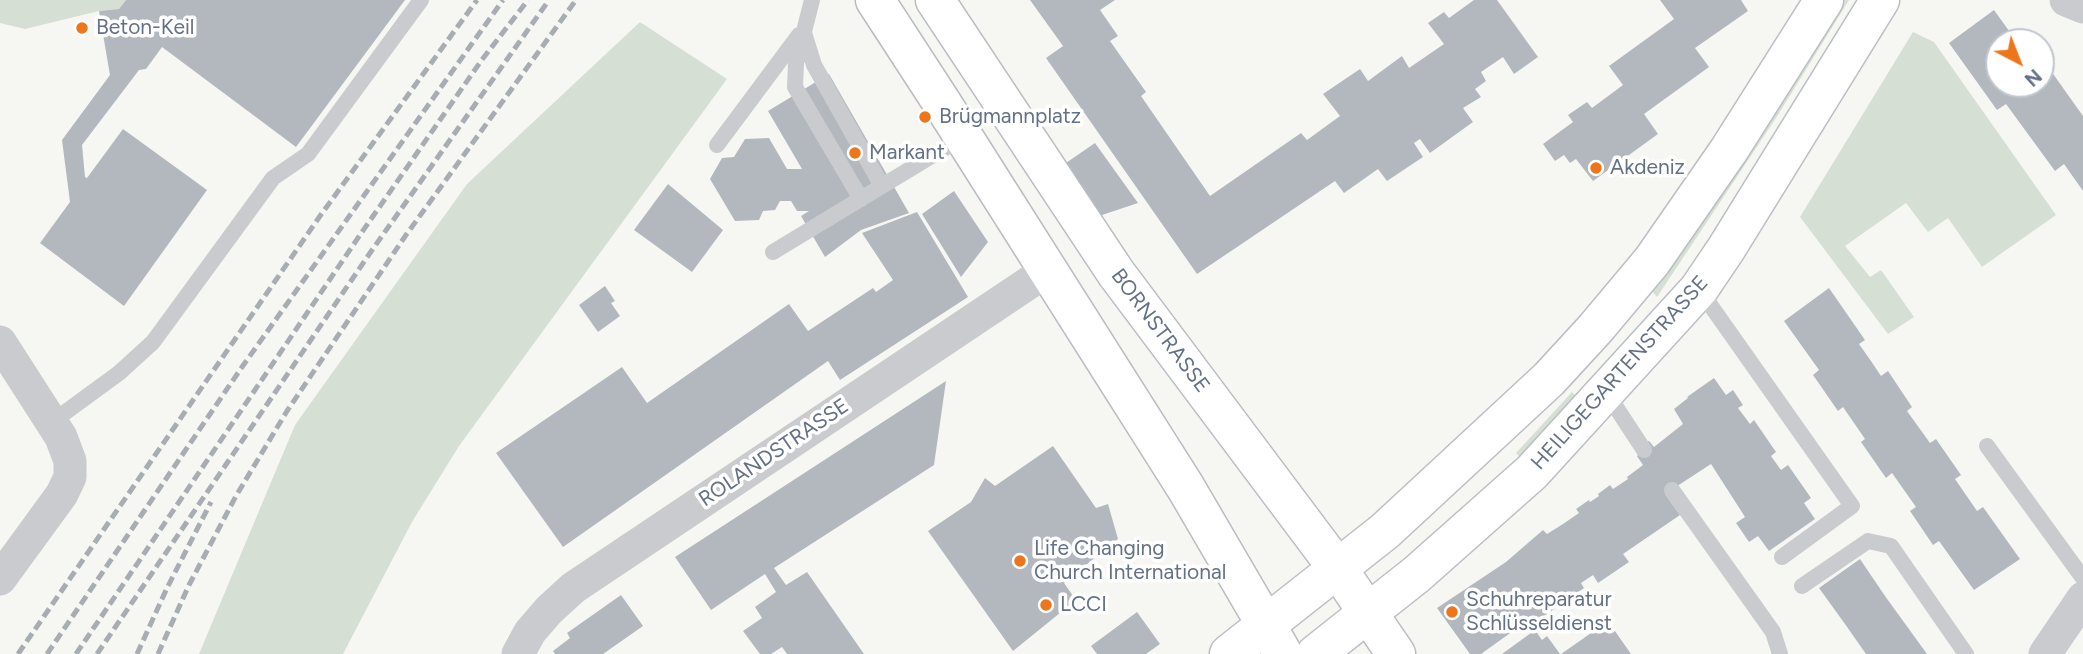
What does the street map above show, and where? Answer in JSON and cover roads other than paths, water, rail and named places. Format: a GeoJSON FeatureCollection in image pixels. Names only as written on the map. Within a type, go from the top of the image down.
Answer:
{"type":"FeatureCollection","features":[{"type":"Feature","properties":{"kind":"main road"},"geometry":{"type":"LineString","coordinates":[[874,0],[1186,488],[1274,640]]}},
{"type":"Feature","properties":{"kind":"main road","name":"BORNSTRASSE"},"geometry":{"type":"LineString","coordinates":[[935,0],[1116,272],[1338,569],[1396,654]]}},
{"type":"Feature","properties":{"kind":"main road"},"geometry":{"type":"LineString","coordinates":[[1229,654],[1274,640],[1338,569],[1385,531],[1549,379],[1652,261],[1721,161],[1824,0]]}},
{"type":"Feature","properties":{"kind":"main road","name":"HEILIGEGARTENSTRASSE"},"geometry":{"type":"LineString","coordinates":[[1316,654],[1417,574],[1532,472],[1699,289],[1880,0]]}},
{"type":"Feature","properties":{"kind":"street"},"geometry":{"type":"LineString","coordinates":[[2066,0],[2083,7]]}},
{"type":"Feature","properties":{"kind":"street","name":"ROLANDSTRASSE"},"geometry":{"type":"LineString","coordinates":[[518,654],[530,632],[573,588],[1048,270]]}},
{"type":"Feature","properties":{"kind":"street"},"geometry":{"type":"LineString","coordinates":[[0,342],[57,429],[70,461],[70,477],[62,494],[0,579]]}},
{"type":"Feature","properties":{"kind":"street"},"geometry":{"type":"LineString","coordinates":[[2045,654],[2083,598]]}},
{"type":"Feature","properties":{"kind":"lane"},"geometry":{"type":"LineString","coordinates":[[57,429],[153,342],[273,178],[308,154],[421,0]]}},
{"type":"Feature","properties":{"kind":"lane"},"geometry":{"type":"LineString","coordinates":[[812,0],[796,63],[796,87],[861,199]]}},
{"type":"Feature","properties":{"kind":"lane"},"geometry":{"type":"LineString","coordinates":[[717,145],[803,30]]}},
{"type":"Feature","properties":{"kind":"lane"},"geometry":{"type":"LineString","coordinates":[[803,30],[814,65],[882,186]]}},
{"type":"Feature","properties":{"kind":"lane"},"geometry":{"type":"LineString","coordinates":[[773,252],[963,137]]}},
{"type":"Feature","properties":{"kind":"lane"},"geometry":{"type":"LineString","coordinates":[[1699,289],[1852,506],[1782,557]]}},
{"type":"Feature","properties":{"kind":"lane"},"geometry":{"type":"LineString","coordinates":[[1606,391],[1644,450]]}},
{"type":"Feature","properties":{"kind":"lane"},"geometry":{"type":"LineString","coordinates":[[1987,446],[2083,578]]}},
{"type":"Feature","properties":{"kind":"lane"},"geometry":{"type":"LineString","coordinates":[[1672,490],[1773,632],[1780,654]]}},
{"type":"Feature","properties":{"kind":"lane"},"geometry":{"type":"LineString","coordinates":[[1802,586],[1868,541],[1891,546],[1966,654]]}},
{"type":"Feature","properties":{"kind":"railway"},"geometry":{"type":"LineString","coordinates":[[18,654],[320,216],[477,0]]}},
{"type":"Feature","properties":{"kind":"railway"},"geometry":{"type":"LineString","coordinates":[[47,654],[242,367],[503,0]]}},
{"type":"Feature","properties":{"kind":"railway"},"geometry":{"type":"LineString","coordinates":[[76,654],[362,232],[481,61],[528,0]]}},
{"type":"Feature","properties":{"kind":"railway"},"geometry":{"type":"LineString","coordinates":[[97,654],[370,253],[549,0]]}},
{"type":"Feature","properties":{"kind":"railway"},"geometry":{"type":"LineString","coordinates":[[158,654],[189,585],[236,496],[287,411],[406,235],[576,0]]}},
{"type":"Feature","properties":{"kind":"railway"},"geometry":{"type":"LineString","coordinates":[[137,654],[211,502]]}},
{"type":"Feature","properties":{"kind":"place","name":"Beton-Keil"},"geometry":{"type":"Point","coordinates":[82,28]}},
{"type":"Feature","properties":{"kind":"place","name":"Brügmannplatz"},"geometry":{"type":"Point","coordinates":[925,117]}},
{"type":"Feature","properties":{"kind":"place","name":"Markant"},"geometry":{"type":"Point","coordinates":[855,153]}},
{"type":"Feature","properties":{"kind":"place","name":"Akdeniz"},"geometry":{"type":"Point","coordinates":[1596,168]}},
{"type":"Feature","properties":{"kind":"place","name":"Life Changing Church International"},"geometry":{"type":"Point","coordinates":[1020,561]}},
{"type":"Feature","properties":{"kind":"place","name":"LCCI"},"geometry":{"type":"Point","coordinates":[1046,605]}},
{"type":"Feature","properties":{"kind":"place","name":"Schuhreparatur Schlüsseldienst"},"geometry":{"type":"Point","coordinates":[1452,612]}}]}
